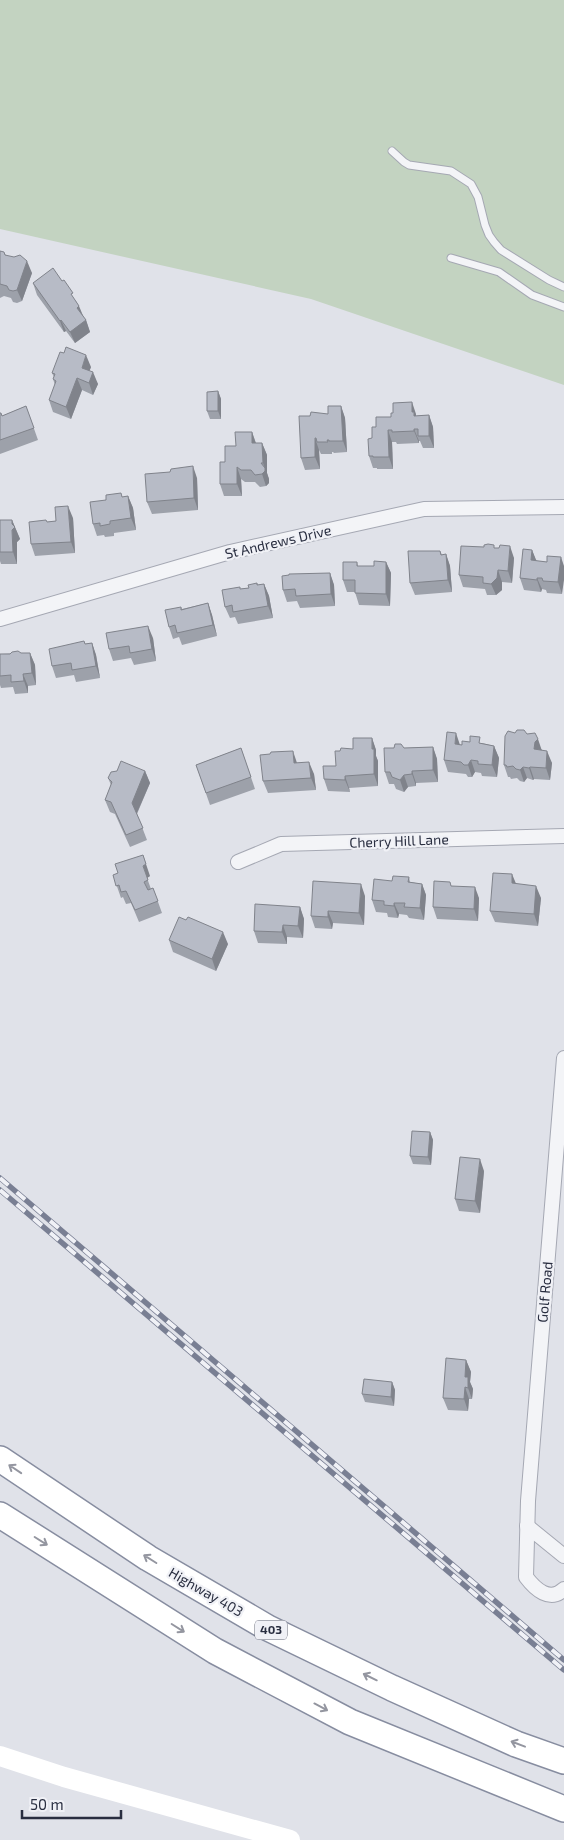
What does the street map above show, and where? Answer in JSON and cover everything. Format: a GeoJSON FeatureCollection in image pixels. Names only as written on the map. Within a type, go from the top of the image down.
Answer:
{"type":"FeatureCollection","features":[{"type":"Feature","properties":{"kind":"highway","name":"Highway 403"},"geometry":{"type":"LineString","coordinates":[[0,1459],[148,1558],[268,1628],[392,1688],[516,1744],[564,1761]]}},
{"type":"Feature","properties":{"kind":"highway"},"geometry":{"type":"LineString","coordinates":[[0,1515],[215,1651],[350,1722],[564,1809]]}},
{"type":"Feature","properties":{"kind":"main road"},"geometry":{"type":"LineString","coordinates":[[0,1756],[64,1777],[290,1840]]}},
{"type":"Feature","properties":{"kind":"street","name":"St Andrews Drive"},"geometry":{"type":"LineString","coordinates":[[0,619],[230,552],[424,509],[564,507]]}},
{"type":"Feature","properties":{"kind":"street","name":"Cherry Hill Lane"},"geometry":{"type":"LineString","coordinates":[[238,862],[281,844],[564,836]]}},
{"type":"Feature","properties":{"kind":"street","name":"Golf Road"},"geometry":{"type":"LineString","coordinates":[[564,1058],[527,1526],[526,1577],[540,1592],[549,1595],[559,1594],[564,1589]]}},
{"type":"Feature","properties":{"kind":"street"},"geometry":{"type":"LineString","coordinates":[[527,1526],[564,1556]]}},
{"type":"Feature","properties":{"kind":"lane"},"geometry":{"type":"LineString","coordinates":[[392,151],[409,165],[451,172],[471,184],[478,196],[485,225],[494,242],[501,250],[549,280],[564,287]]}},
{"type":"Feature","properties":{"kind":"lane"},"geometry":{"type":"LineString","coordinates":[[451,258],[499,272],[532,295],[564,307]]}},
{"type":"Feature","properties":{"kind":"green space"},"geometry":{"type":"Polygon","coordinates":[[[0,0],[564,0],[564,385],[311,299],[0,229],[0,0]]]}},
{"type":"Feature","properties":{"kind":"building"},"geometry":{"type":"Polygon","coordinates":[[[0,251],[4,252],[5,255],[14,257],[20,255],[27,261],[17,290],[9,290],[7,286],[0,284],[0,251]]]}},
{"type":"Feature","properties":{"kind":"building"},"geometry":{"type":"Polygon","coordinates":[[[53,268],[73,293],[71,294],[79,306],[77,308],[86,320],[70,332],[33,283],[53,268]]]}},
{"type":"Feature","properties":{"kind":"building"},"geometry":{"type":"Polygon","coordinates":[[[66,347],[86,355],[82,368],[93,372],[89,383],[77,378],[66,407],[49,400],[56,381],[53,379],[55,374],[52,373],[60,352],[64,353],[66,347]]]}},
{"type":"Feature","properties":{"kind":"building"},"geometry":{"type":"Polygon","coordinates":[[[218,391],[218,411],[207,411],[207,392],[218,391]]]}},
{"type":"Feature","properties":{"kind":"building"},"geometry":{"type":"Polygon","coordinates":[[[412,402],[414,416],[429,415],[429,436],[418,436],[418,429],[414,429],[414,431],[392,432],[392,430],[388,430],[389,457],[369,456],[368,439],[372,438],[372,427],[376,427],[376,417],[391,417],[393,403],[412,402]]]}},
{"type":"Feature","properties":{"kind":"building"},"geometry":{"type":"Polygon","coordinates":[[[26,406],[34,428],[0,440],[0,413],[2,416],[26,406]]]}},
{"type":"Feature","properties":{"kind":"building"},"geometry":{"type":"Polygon","coordinates":[[[328,406],[341,406],[343,441],[327,440],[328,442],[317,442],[315,438],[315,457],[301,458],[299,416],[310,416],[311,412],[328,414],[328,406]]]}},
{"type":"Feature","properties":{"kind":"building"},"geometry":{"type":"Polygon","coordinates":[[[235,432],[252,432],[252,443],[262,443],[263,463],[261,463],[265,471],[262,474],[255,475],[251,470],[241,470],[237,467],[237,484],[220,484],[220,462],[225,462],[225,446],[236,446],[235,432]]]}},
{"type":"Feature","properties":{"kind":"building"},"geometry":{"type":"Polygon","coordinates":[[[193,466],[194,498],[147,502],[145,474],[170,472],[171,469],[193,466]]]}},
{"type":"Feature","properties":{"kind":"building"},"geometry":{"type":"Polygon","coordinates":[[[121,493],[122,497],[128,496],[131,518],[110,521],[110,524],[100,526],[100,523],[93,524],[90,502],[106,500],[106,495],[121,493]]]}},
{"type":"Feature","properties":{"kind":"building"},"geometry":{"type":"Polygon","coordinates":[[[68,506],[71,542],[31,544],[29,522],[56,521],[55,507],[68,506]]]}},
{"type":"Feature","properties":{"kind":"building"},"geometry":{"type":"Polygon","coordinates":[[[0,520],[12,520],[12,524],[15,527],[12,530],[13,552],[0,552],[0,520]]]}},
{"type":"Feature","properties":{"kind":"building"},"geometry":{"type":"Polygon","coordinates":[[[484,545],[494,545],[494,548],[499,548],[500,545],[510,546],[508,571],[498,570],[497,578],[491,584],[483,583],[483,577],[459,575],[461,546],[484,547],[484,545]]]}},
{"type":"Feature","properties":{"kind":"building"},"geometry":{"type":"Polygon","coordinates":[[[523,549],[532,550],[531,560],[547,562],[547,556],[561,557],[558,582],[543,581],[542,578],[537,578],[537,580],[520,578],[523,549]]]}},
{"type":"Feature","properties":{"kind":"building"},"geometry":{"type":"Polygon","coordinates":[[[408,551],[440,551],[441,555],[446,554],[448,580],[410,583],[408,551]]]}},
{"type":"Feature","properties":{"kind":"building"},"geometry":{"type":"Polygon","coordinates":[[[374,561],[386,562],[386,594],[355,593],[355,580],[343,580],[343,562],[357,562],[357,566],[374,566],[374,561]]]}},
{"type":"Feature","properties":{"kind":"building"},"geometry":{"type":"Polygon","coordinates":[[[330,573],[331,594],[296,596],[295,589],[283,590],[282,576],[289,574],[330,573]]]}},
{"type":"Feature","properties":{"kind":"building"},"geometry":{"type":"Polygon","coordinates":[[[257,583],[257,585],[264,584],[268,606],[233,612],[232,605],[225,607],[222,590],[240,587],[240,589],[249,588],[248,585],[257,583]]]}},
{"type":"Feature","properties":{"kind":"building"},"geometry":{"type":"Polygon","coordinates":[[[208,603],[213,625],[177,633],[175,625],[169,627],[165,610],[181,607],[181,610],[208,603]]]}},
{"type":"Feature","properties":{"kind":"building"},"geometry":{"type":"Polygon","coordinates":[[[148,626],[152,649],[130,653],[129,646],[109,649],[106,633],[148,626]]]}},
{"type":"Feature","properties":{"kind":"building"},"geometry":{"type":"Polygon","coordinates":[[[84,641],[85,644],[92,643],[96,666],[72,670],[71,663],[52,666],[49,649],[84,641]]]}},
{"type":"Feature","properties":{"kind":"building"},"geometry":{"type":"Polygon","coordinates":[[[18,651],[30,653],[32,673],[23,674],[24,681],[11,682],[11,675],[0,676],[0,654],[10,654],[18,651]]]}},
{"type":"Feature","properties":{"kind":"building"},"geometry":{"type":"Polygon","coordinates":[[[517,730],[524,730],[527,734],[535,733],[538,739],[535,742],[534,749],[547,751],[546,768],[523,767],[520,770],[513,766],[507,767],[504,765],[505,736],[508,731],[515,733],[517,730]]]}},
{"type":"Feature","properties":{"kind":"building"},"geometry":{"type":"Polygon","coordinates":[[[447,732],[456,733],[455,744],[462,745],[462,741],[470,742],[470,736],[480,737],[479,743],[494,746],[492,765],[478,764],[478,761],[471,760],[468,765],[464,765],[461,762],[444,760],[447,732]]]}},
{"type":"Feature","properties":{"kind":"building"},"geometry":{"type":"Polygon","coordinates":[[[353,738],[372,738],[374,774],[345,776],[345,780],[324,779],[323,766],[336,766],[335,751],[340,751],[341,748],[353,749],[353,738]]]}},
{"type":"Feature","properties":{"kind":"building"},"geometry":{"type":"Polygon","coordinates":[[[395,744],[401,744],[404,748],[433,747],[433,770],[412,771],[412,774],[404,775],[400,780],[392,777],[390,772],[385,772],[384,748],[394,748],[395,744]]]}},
{"type":"Feature","properties":{"kind":"building"},"geometry":{"type":"Polygon","coordinates":[[[241,748],[251,777],[206,793],[196,765],[241,748]]]}},
{"type":"Feature","properties":{"kind":"building"},"geometry":{"type":"Polygon","coordinates":[[[293,751],[294,763],[309,762],[311,778],[263,781],[260,755],[270,754],[271,752],[293,751]]]}},
{"type":"Feature","properties":{"kind":"building"},"geometry":{"type":"Polygon","coordinates":[[[121,761],[145,771],[132,803],[143,828],[126,835],[111,802],[105,800],[112,782],[108,778],[111,772],[117,771],[121,761]]]}},
{"type":"Feature","properties":{"kind":"building"},"geometry":{"type":"Polygon","coordinates":[[[143,855],[146,864],[143,866],[148,880],[144,882],[148,890],[153,888],[158,901],[135,910],[126,891],[121,892],[119,885],[116,886],[113,875],[118,873],[115,864],[143,855]]]}},
{"type":"Feature","properties":{"kind":"building"},"geometry":{"type":"Polygon","coordinates":[[[493,873],[512,874],[512,883],[536,886],[534,914],[490,911],[493,873]]]}},
{"type":"Feature","properties":{"kind":"building"},"geometry":{"type":"Polygon","coordinates":[[[393,876],[409,877],[408,882],[422,884],[420,908],[404,907],[405,903],[394,903],[394,906],[384,905],[384,901],[372,900],[374,879],[392,881],[393,876]]]}},
{"type":"Feature","properties":{"kind":"building"},"geometry":{"type":"Polygon","coordinates":[[[313,881],[361,884],[359,913],[328,911],[328,917],[311,916],[313,881]]]}},
{"type":"Feature","properties":{"kind":"building"},"geometry":{"type":"Polygon","coordinates":[[[434,881],[450,882],[451,886],[475,887],[474,909],[433,907],[434,881]]]}},
{"type":"Feature","properties":{"kind":"building"},"geometry":{"type":"Polygon","coordinates":[[[255,904],[300,907],[298,926],[283,925],[282,932],[254,931],[255,904]]]}},
{"type":"Feature","properties":{"kind":"building"},"geometry":{"type":"Polygon","coordinates":[[[179,917],[186,920],[188,917],[223,932],[212,959],[169,940],[179,917]]]}},
{"type":"Feature","properties":{"kind":"building"},"geometry":{"type":"Polygon","coordinates":[[[412,1131],[430,1132],[428,1157],[410,1156],[412,1131]]]}},
{"type":"Feature","properties":{"kind":"building"},"geometry":{"type":"Polygon","coordinates":[[[460,1157],[480,1159],[475,1201],[455,1199],[460,1157]]]}},
{"type":"Feature","properties":{"kind":"building"},"geometry":{"type":"Polygon","coordinates":[[[446,1358],[466,1360],[465,1377],[468,1377],[468,1388],[465,1387],[464,1399],[443,1398],[446,1358]]]}},
{"type":"Feature","properties":{"kind":"building"},"geometry":{"type":"Polygon","coordinates":[[[364,1379],[392,1382],[391,1397],[362,1394],[364,1379]]]}},
{"type":"Feature","properties":{"kind":"railway"},"geometry":{"type":"LineString","coordinates":[[0,1178],[564,1660]]}},
{"type":"Feature","properties":{"kind":"railway"},"geometry":{"type":"LineString","coordinates":[[0,1190],[564,1670]]}}]}
